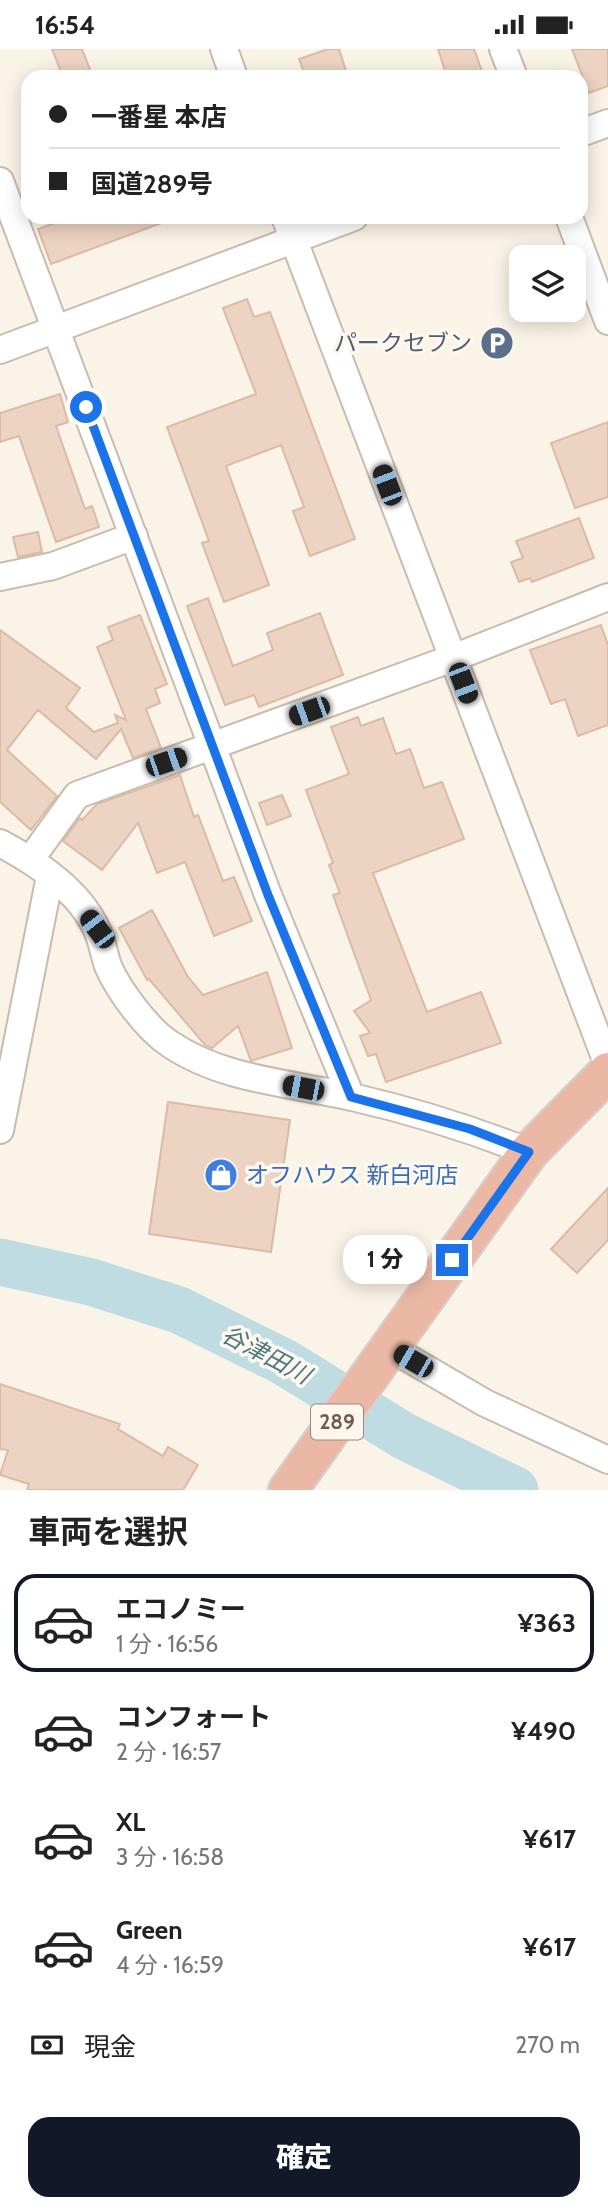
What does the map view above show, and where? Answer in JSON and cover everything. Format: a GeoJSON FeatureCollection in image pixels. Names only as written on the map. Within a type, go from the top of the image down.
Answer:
{"type":"FeatureCollection","features":[{"type":"Feature","properties":{"kind":"highway","name":"289"},"geometry":{"type":"LineString","coordinates":[[290,1487],[529,1152],[608,1072]]}},
{"type":"Feature","properties":{"kind":"street"},"geometry":{"type":"LineString","coordinates":[[224,49],[232,70]]}},
{"type":"Feature","properties":{"kind":"street"},"geometry":{"type":"LineString","coordinates":[[503,49],[511,70]]}},
{"type":"Feature","properties":{"kind":"street"},"geometry":{"type":"LineString","coordinates":[[588,131],[608,123]]}},
{"type":"Feature","properties":{"kind":"street"},"geometry":{"type":"LineString","coordinates":[[0,181],[268,895],[351,1097]]}},
{"type":"Feature","properties":{"kind":"street"},"geometry":{"type":"LineString","coordinates":[[0,350],[58,330],[289,228],[313,224]]}},
{"type":"Feature","properties":{"kind":"street"},"geometry":{"type":"LineString","coordinates":[[572,224],[608,321]]}},
{"type":"Feature","properties":{"kind":"street"},"geometry":{"type":"LineString","coordinates":[[289,228],[608,1065]]}},
{"type":"Feature","properties":{"kind":"street"},"geometry":{"type":"LineString","coordinates":[[0,577],[53,566],[134,536]]}},
{"type":"Feature","properties":{"kind":"street"},"geometry":{"type":"LineString","coordinates":[[0,1130],[40,868],[77,795],[453,658],[608,597]]}},
{"type":"Feature","properties":{"kind":"street"},"geometry":{"type":"LineString","coordinates":[[0,843],[67,889],[97,929],[109,967],[130,1004],[169,1044],[209,1063],[254,1079],[351,1097],[470,1129],[529,1152]]}},
{"type":"Feature","properties":{"kind":"street"},"geometry":{"type":"LineString","coordinates":[[385,1353],[608,1460]]}},
{"type":"Feature","properties":{"kind":"building"},"geometry":{"type":"Polygon","coordinates":[[[52,49],[82,49],[90,70],[60,70],[52,49]]]}},
{"type":"Feature","properties":{"kind":"building"},"geometry":{"type":"Polygon","coordinates":[[[328,49],[339,49],[346,70],[303,70],[299,59],[328,49]]]}},
{"type":"Feature","properties":{"kind":"building"},"geometry":{"type":"Polygon","coordinates":[[[438,49],[474,49],[482,70],[445,70],[438,49]]]}},
{"type":"Feature","properties":{"kind":"building"},"geometry":{"type":"Polygon","coordinates":[[[572,49],[608,49],[608,86],[589,93],[588,70],[580,70],[572,49]]]}},
{"type":"Feature","properties":{"kind":"building"},"geometry":{"type":"Polygon","coordinates":[[[52,224],[159,224],[51,264],[38,229],[52,224]]]}},
{"type":"Feature","properties":{"kind":"building"},"geometry":{"type":"Polygon","coordinates":[[[247,299],[254,317],[270,312],[355,539],[310,556],[293,511],[304,507],[281,445],[226,466],[269,585],[224,602],[202,543],[209,541],[167,427],[256,394],[223,308],[247,299]]]}},
{"type":"Feature","properties":{"kind":"building"},"geometry":{"type":"Polygon","coordinates":[[[60,394],[68,422],[56,426],[85,509],[92,506],[99,527],[56,542],[19,436],[0,442],[0,413],[60,394]]]}},
{"type":"Feature","properties":{"kind":"building"},"geometry":{"type":"Polygon","coordinates":[[[608,422],[608,497],[575,508],[551,443],[608,422]]]}},
{"type":"Feature","properties":{"kind":"building"},"geometry":{"type":"Polygon","coordinates":[[[579,518],[594,558],[532,582],[530,578],[519,582],[511,562],[523,558],[516,541],[579,518]]]}},
{"type":"Feature","properties":{"kind":"building"},"geometry":{"type":"Polygon","coordinates":[[[38,532],[42,552],[18,557],[13,537],[38,532]]]}},
{"type":"Feature","properties":{"kind":"building"},"geometry":{"type":"Polygon","coordinates":[[[208,598],[233,666],[273,650],[267,633],[320,613],[343,675],[259,707],[254,695],[225,705],[187,606],[208,598]]]}},
{"type":"Feature","properties":{"kind":"building"},"geometry":{"type":"Polygon","coordinates":[[[140,615],[167,684],[155,689],[160,703],[146,709],[161,748],[133,758],[121,729],[96,759],[38,710],[7,750],[57,796],[31,830],[0,802],[0,630],[80,688],[66,708],[94,732],[118,723],[115,715],[126,720],[97,647],[113,640],[108,627],[140,615]]]}},
{"type":"Feature","properties":{"kind":"building"},"geometry":{"type":"Polygon","coordinates":[[[601,625],[608,645],[608,725],[578,736],[565,699],[551,704],[530,650],[601,625]]]}},
{"type":"Feature","properties":{"kind":"building"},"geometry":{"type":"Polygon","coordinates":[[[358,717],[361,726],[383,718],[396,754],[410,749],[424,788],[442,782],[464,839],[373,873],[427,1012],[481,992],[501,1043],[386,1082],[376,1054],[368,1056],[360,1036],[370,1033],[354,1011],[371,1000],[333,895],[340,893],[329,865],[333,863],[306,790],[349,774],[331,727],[358,717]]]}},
{"type":"Feature","properties":{"kind":"building"},"geometry":{"type":"Polygon","coordinates":[[[180,775],[194,817],[198,815],[223,881],[234,877],[252,921],[214,936],[185,862],[157,873],[138,823],[102,870],[63,841],[80,818],[82,820],[97,804],[180,775]]]}},
{"type":"Feature","properties":{"kind":"building"},"geometry":{"type":"Polygon","coordinates":[[[282,795],[291,816],[267,825],[259,803],[282,795]]]}},
{"type":"Feature","properties":{"kind":"building"},"geometry":{"type":"Polygon","coordinates":[[[152,910],[188,977],[203,995],[267,972],[292,1048],[251,1061],[238,1026],[212,1048],[205,1045],[149,979],[147,980],[119,928],[152,910]]]}},
{"type":"Feature","properties":{"kind":"building"},"geometry":{"type":"Polygon","coordinates":[[[168,1102],[290,1120],[271,1252],[149,1234],[168,1102]]]}},
{"type":"Feature","properties":{"kind":"building"},"geometry":{"type":"Polygon","coordinates":[[[608,1188],[608,1240],[577,1273],[551,1249],[608,1188]]]}},
{"type":"Feature","properties":{"kind":"building"},"geometry":{"type":"Polygon","coordinates":[[[0,1384],[120,1424],[118,1429],[163,1456],[168,1447],[198,1465],[183,1490],[27,1490],[29,1484],[0,1475],[8,1450],[0,1449],[0,1384]]]}},
{"type":"Feature","properties":{"kind":"waterway","name":"谷津田川"},"geometry":{"type":"LineString","coordinates":[[0,1262],[91,1282],[179,1310],[284,1362],[404,1436],[515,1490]]}},
{"type":"Feature","properties":{"kind":"place","name":"パークセブン"},"geometry":{"type":"Point","coordinates":[497,343]}},
{"type":"Feature","properties":{"kind":"place","name":"オフハウス 新白河店"},"geometry":{"type":"Point","coordinates":[221,1175]}},
{"type":"Feature","properties":{"kind":"route"},"geometry":{"type":"LineString","coordinates":[[86,407],[268,895],[351,1097],[470,1129],[529,1152],[452,1260]]}}]}
